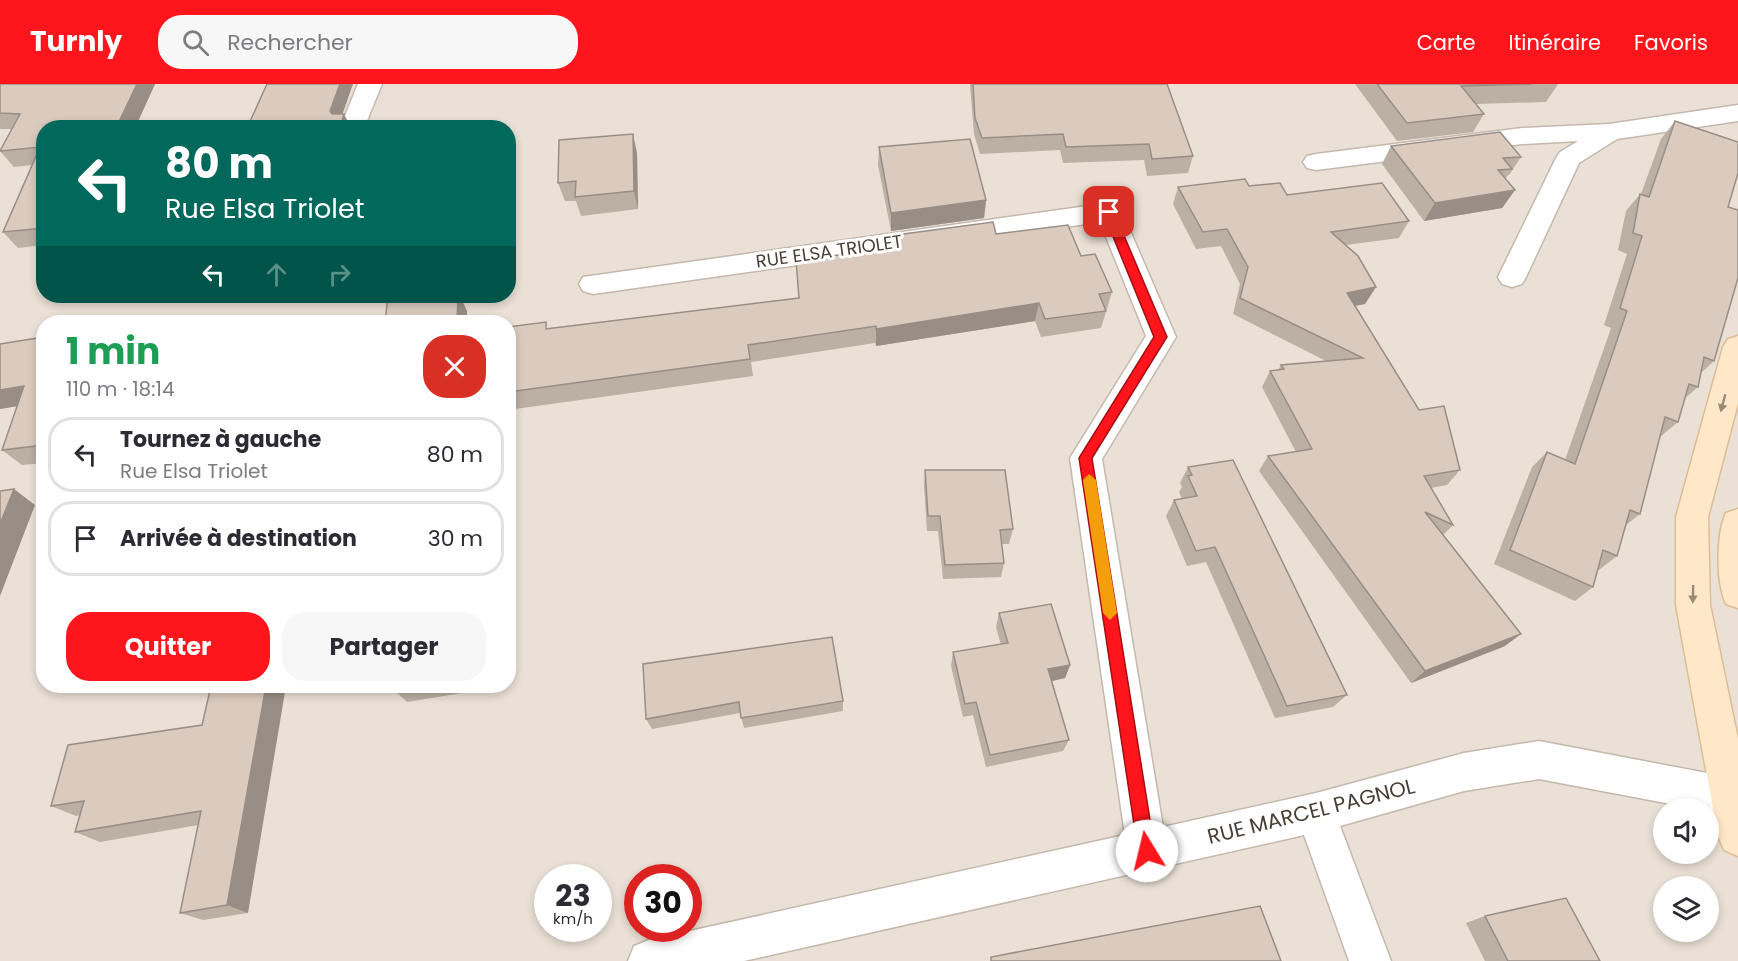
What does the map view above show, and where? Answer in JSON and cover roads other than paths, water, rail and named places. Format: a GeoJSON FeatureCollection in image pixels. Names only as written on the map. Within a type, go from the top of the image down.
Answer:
{"type":"FeatureCollection","features":[{"type":"Feature","properties":{"kind":"street"},"geometry":{"type":"LineString","coordinates":[[355,120],[370,84]]}},
{"type":"Feature","properties":{"kind":"street"},"geometry":{"type":"LineString","coordinates":[[1316,162],[1522,136],[1610,132],[1738,113]]}},
{"type":"Feature","properties":{"kind":"street"},"geometry":{"type":"LineString","coordinates":[[1512,276],[1569,158],[1610,132]]}},
{"type":"Feature","properties":{"kind":"street","name":"RUE ELSA TRIOLET"},"geometry":{"type":"LineString","coordinates":[[593,284],[1109,212],[1161,337],[1086,458],[1147,851]]}},
{"type":"Feature","properties":{"kind":"street"},"geometry":{"type":"LineString","coordinates":[[1738,347],[1692,517],[1693,604],[1734,797],[1738,836]]}},
{"type":"Feature","properties":{"kind":"street"},"geometry":{"type":"LineString","coordinates":[[1738,523],[1736,532],[1738,593]]}},
{"type":"Feature","properties":{"kind":"street","name":"RUE MARCEL PAGNOL"},"geometry":{"type":"LineString","coordinates":[[649,961],[1316,813],[1464,772],[1539,760],[1734,797]]}},
{"type":"Feature","properties":{"kind":"street"},"geometry":{"type":"LineString","coordinates":[[1316,813],[1370,961]]}}]}
